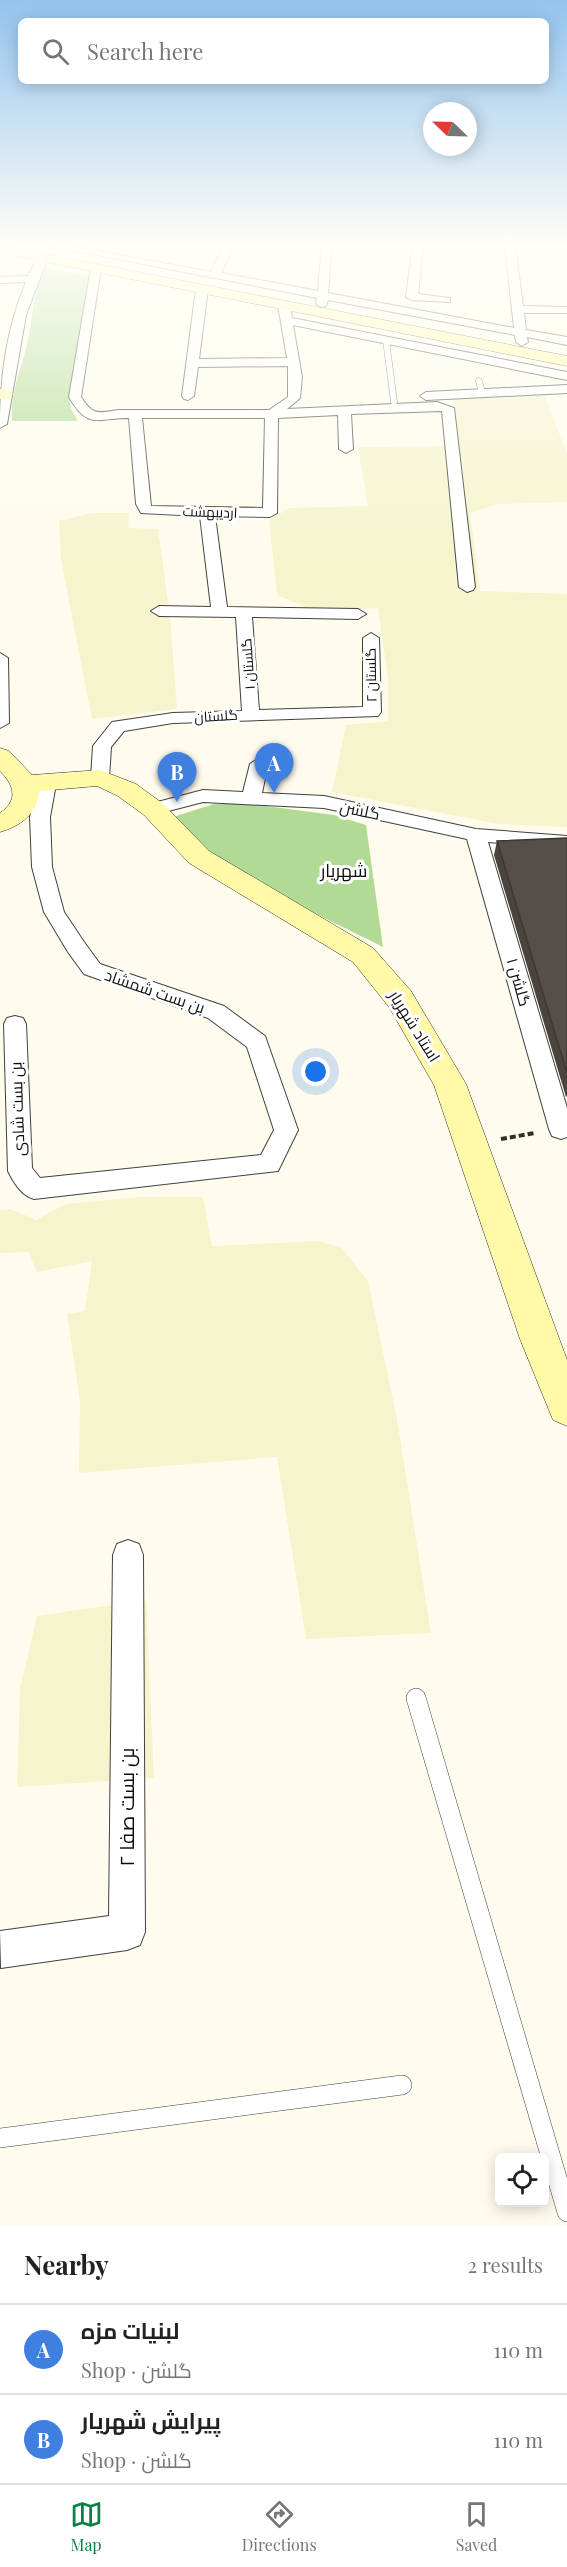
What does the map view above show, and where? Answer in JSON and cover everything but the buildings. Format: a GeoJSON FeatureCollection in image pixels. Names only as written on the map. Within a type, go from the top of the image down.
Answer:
{"type":"FeatureCollection","features":[{"type":"Feature","properties":{"kind":"main road"},"geometry":{"type":"LineString","coordinates":[[496,349],[567,361]]}},
{"type":"Feature","properties":{"kind":"main road"},"geometry":{"type":"LineString","coordinates":[[0,756],[36,783],[100,778]]}},
{"type":"Feature","properties":{"kind":"main road","name":"استاد شهریار"},"geometry":{"type":"LineString","coordinates":[[100,778],[127,790],[153,809],[199,857],[363,955],[400,999],[450,1084],[539,1340],[567,1407]]}},
{"type":"Feature","properties":{"kind":"main road"},"geometry":{"type":"LineString","coordinates":[[0,823],[21,810],[26,797],[36,783]]}},
{"type":"Feature","properties":{"kind":"street"},"geometry":{"type":"LineString","coordinates":[[0,424],[2,394],[13,349]]}},
{"type":"Feature","properties":{"kind":"street"},"geometry":{"type":"LineString","coordinates":[[83,349],[75,397],[84,412],[98,417],[448,408],[467,587]]}},
{"type":"Feature","properties":{"kind":"street"},"geometry":{"type":"LineString","coordinates":[[188,396],[194,349]]}},
{"type":"Feature","properties":{"kind":"street"},"geometry":{"type":"LineString","coordinates":[[273,414],[294,398],[296,377],[292,349]]}},
{"type":"Feature","properties":{"kind":"street"},"geometry":{"type":"LineString","coordinates":[[430,349],[567,376]]}},
{"type":"Feature","properties":{"kind":"street"},"geometry":{"type":"LineString","coordinates":[[192,363],[294,362]]}},
{"type":"Feature","properties":{"kind":"street"},"geometry":{"type":"LineString","coordinates":[[394,399],[481,387],[567,389]]}},
{"type":"Feature","properties":{"kind":"street"},"geometry":{"type":"LineString","coordinates":[[344,411],[345,449]]}},
{"type":"Feature","properties":{"kind":"street","name":"اردیبهشت"},"geometry":{"type":"LineString","coordinates":[[135,415],[143,504],[146,510],[270,513],[273,414]]}},
{"type":"Feature","properties":{"kind":"street"},"geometry":{"type":"LineString","coordinates":[[207,513],[220,614]]}},
{"type":"Feature","properties":{"kind":"street"},"geometry":{"type":"LineString","coordinates":[[159,611],[220,614],[358,614]]}},
{"type":"Feature","properties":{"kind":"street","name":"گلستان ۱"},"geometry":{"type":"LineString","coordinates":[[244,613],[252,715]]}},
{"type":"Feature","properties":{"kind":"street","name":"گلستان ۲"},"geometry":{"type":"LineString","coordinates":[[370,638],[372,712]]}},
{"type":"Feature","properties":{"kind":"street"},"geometry":{"type":"LineString","coordinates":[[0,657],[0,715]]}},
{"type":"Feature","properties":{"kind":"street","name":"گلستان"},"geometry":{"type":"LineString","coordinates":[[100,778],[102,746],[118,726],[173,718],[372,712]]}},
{"type":"Feature","properties":{"kind":"street"},"geometry":{"type":"LineString","coordinates":[[251,799],[259,764]]}},
{"type":"Feature","properties":{"kind":"street","name":"بن بست شمشاد"},"geometry":{"type":"LineString","coordinates":[[34,1189],[269,1164],[286,1130],[257,1042],[216,1012],[92,969],[76,947],[54,912],[42,867],[36,783]]}},
{"type":"Feature","properties":{"kind":"street","name":"گلشن"},"geometry":{"type":"LineString","coordinates":[[153,809],[203,796],[324,802],[476,835],[567,842]]}},
{"type":"Feature","properties":{"kind":"street","name":"گلشن ۱"},"geometry":{"type":"LineString","coordinates":[[476,835],[561,1129]]}},
{"type":"Feature","properties":{"kind":"street","name":"بن بست شادی"},"geometry":{"type":"LineString","coordinates":[[15,1024],[20,1171],[34,1189]]}},
{"type":"Feature","properties":{"kind":"street","name":"بن بست صفا ۲"},"geometry":{"type":"LineString","coordinates":[[0,1950],[127,1932],[129,1555]]}},
{"type":"Feature","properties":{"kind":"lane"},"geometry":{"type":"LineString","coordinates":[[387,349],[394,399]]}},
{"type":"Feature","properties":{"kind":"lane"},"geometry":{"type":"LineString","coordinates":[[416,1698],[567,2212]]}},
{"type":"Feature","properties":{"kind":"lane"},"geometry":{"type":"LineString","coordinates":[[0,2138],[402,2085]]}},
{"type":"Feature","properties":{"kind":"path"},"geometry":{"type":"LineString","coordinates":[[471,1144],[561,1129]]}},
{"type":"Feature","properties":{"kind":"green space"},"geometry":{"type":"Polygon","coordinates":[[[26,349],[80,349],[69,395],[71,409],[78,421],[12,421],[14,391],[26,349]]]}},
{"type":"Feature","properties":{"kind":"green space"},"geometry":{"type":"Polygon","coordinates":[[[545,396],[567,454],[567,502],[498,504],[470,513],[480,591],[567,594],[567,827],[499,824],[332,792],[346,725],[388,721],[388,678],[378,608],[317,612],[277,595],[269,520],[289,508],[368,506],[358,447],[457,446],[451,425],[455,399],[545,396]]]}},
{"type":"Feature","properties":{"kind":"green space"},"geometry":{"type":"Polygon","coordinates":[[[92,513],[129,513],[128,528],[158,529],[170,616],[177,709],[92,719],[61,560],[59,521],[92,513]]]}},
{"type":"Feature","properties":{"kind":"green space"},"geometry":{"type":"Polygon","coordinates":[[[242,803],[334,815],[366,825],[383,947],[300,906],[242,873],[192,837],[173,817],[214,804],[242,803]]]}},
{"type":"Feature","properties":{"kind":"green space"},"geometry":{"type":"Polygon","coordinates":[[[139,1197],[203,1197],[212,1246],[317,1241],[341,1247],[368,1281],[397,1419],[431,1633],[306,1639],[277,1457],[79,1473],[80,1402],[67,1314],[85,1311],[92,1261],[37,1272],[28,1252],[0,1253],[0,1210],[11,1209],[36,1220],[66,1204],[139,1197]]]}},
{"type":"Feature","properties":{"kind":"green space"},"geometry":{"type":"Polygon","coordinates":[[[146,1600],[154,1778],[17,1787],[20,1689],[37,1616],[146,1600]]]}},
{"type":"Feature","properties":{"kind":"place","name":"لبنیات مزه"},"geometry":{"type":"Point","coordinates":[274,793]}},
{"type":"Feature","properties":{"kind":"place","name":"پیرایش شهریار"},"geometry":{"type":"Point","coordinates":[177,802]}},
{"type":"Feature","properties":{"kind":"district","name":"شهریار"},"geometry":{"type":"Point","coordinates":[344,871]}}]}
